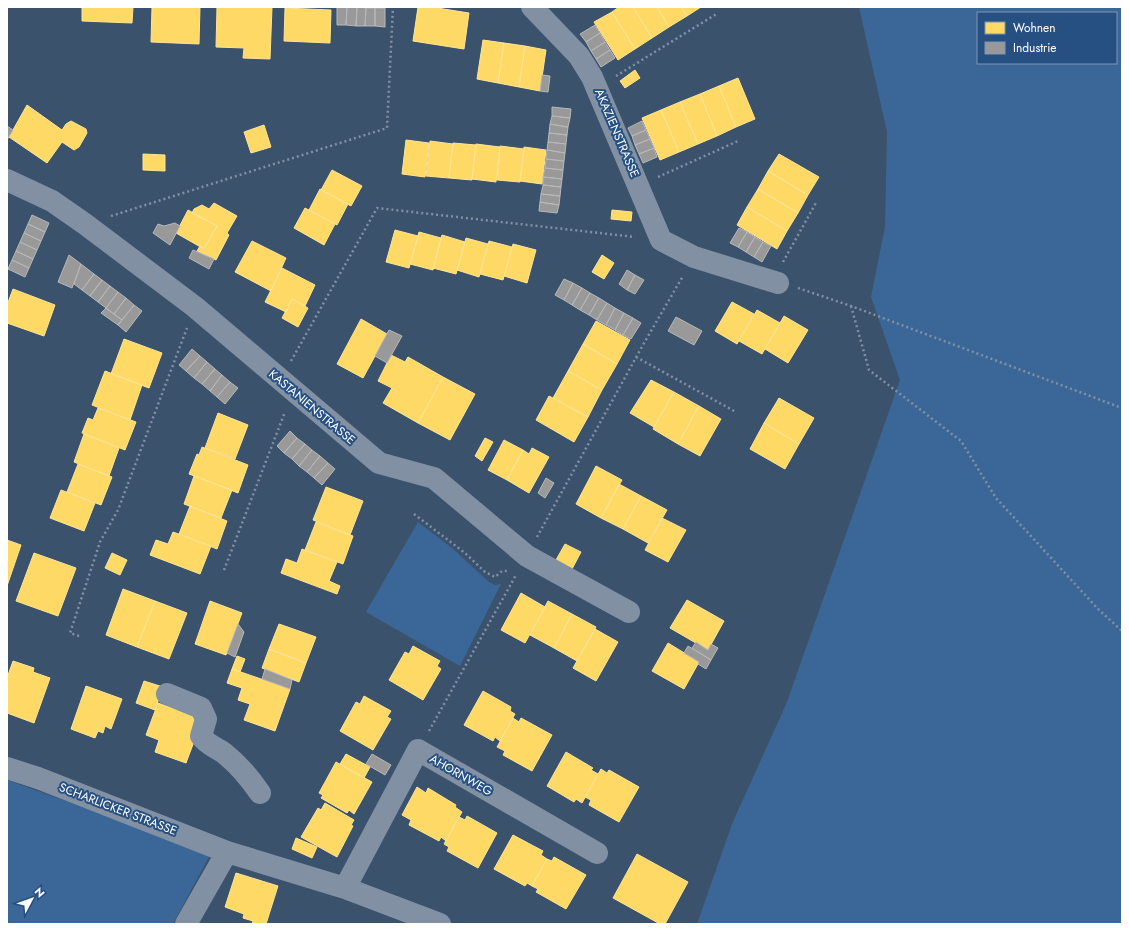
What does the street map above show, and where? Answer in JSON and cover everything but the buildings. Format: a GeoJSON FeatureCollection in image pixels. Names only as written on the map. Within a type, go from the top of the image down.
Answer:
{"type":"FeatureCollection","features":[{"type":"Feature","properties":{"kind":"street","name":"AKAZIENSTRASSE"},"geometry":{"type":"LineString","coordinates":[[532,7],[580,56],[598,87],[662,240]]}},
{"type":"Feature","properties":{"kind":"street","name":"KASTANIENSTRASSE"},"geometry":{"type":"LineString","coordinates":[[7,180],[52,201],[195,307],[379,463],[434,478],[527,556],[629,612]]}},
{"type":"Feature","properties":{"kind":"street"},"geometry":{"type":"LineString","coordinates":[[662,240],[694,257],[775,282]]}},
{"type":"Feature","properties":{"kind":"street"},"geometry":{"type":"LineString","coordinates":[[167,694],[201,708],[206,719],[201,736],[205,742],[223,753],[245,771],[260,793]]}},
{"type":"Feature","properties":{"kind":"street","name":"AHORNWEG"},"geometry":{"type":"LineString","coordinates":[[345,888],[418,750],[597,853]]}},
{"type":"Feature","properties":{"kind":"street","name":"SCHARLICKER STRASSE"},"geometry":{"type":"LineString","coordinates":[[7,768],[38,778],[227,852],[345,888],[440,924]]}},
{"type":"Feature","properties":{"kind":"street"},"geometry":{"type":"LineString","coordinates":[[186,924],[227,852]]}},
{"type":"Feature","properties":{"kind":"path"},"geometry":{"type":"LineString","coordinates":[[85,224],[387,128],[393,7]]}},
{"type":"Feature","properties":{"kind":"path"},"geometry":{"type":"LineString","coordinates":[[598,87],[718,13]]}},
{"type":"Feature","properties":{"kind":"path"},"geometry":{"type":"LineString","coordinates":[[639,186],[738,141]]}},
{"type":"Feature","properties":{"kind":"path"},"geometry":{"type":"LineString","coordinates":[[775,282],[817,201]]}},
{"type":"Feature","properties":{"kind":"path"},"geometry":{"type":"LineString","coordinates":[[224,570],[287,386],[377,208],[662,240]]}},
{"type":"Feature","properties":{"kind":"path"},"geometry":{"type":"LineString","coordinates":[[542,529],[636,357],[694,257]]}},
{"type":"Feature","properties":{"kind":"path"},"geometry":{"type":"LineString","coordinates":[[816,293],[1122,408]]}},
{"type":"Feature","properties":{"kind":"path"},"geometry":{"type":"LineString","coordinates":[[851,306],[869,370],[961,441],[996,498],[1098,609],[1122,631]]}},
{"type":"Feature","properties":{"kind":"path"},"geometry":{"type":"LineString","coordinates":[[79,636],[70,634],[100,542],[118,510],[195,307]]}},
{"type":"Feature","properties":{"kind":"path"},"geometry":{"type":"LineString","coordinates":[[636,357],[736,412]]}},
{"type":"Feature","properties":{"kind":"path"},"geometry":{"type":"LineString","coordinates":[[414,514],[465,553],[485,572],[495,576],[502,571],[514,570]]}},
{"type":"Feature","properties":{"kind":"path"},"geometry":{"type":"LineString","coordinates":[[418,750],[514,578]]}},
{"type":"Feature","properties":{"kind":"shaded area"},"geometry":{"type":"Polygon","coordinates":[[[859,7],[1122,7],[1122,924],[697,924],[732,824],[787,702],[900,380],[871,297],[885,227],[887,132],[859,7]]]}},
{"type":"Feature","properties":{"kind":"shaded area"},"geometry":{"type":"Polygon","coordinates":[[[418,522],[452,548],[489,582],[495,585],[501,584],[460,666],[366,612],[418,522]]]}},
{"type":"Feature","properties":{"kind":"shaded area"},"geometry":{"type":"Polygon","coordinates":[[[7,780],[211,853],[173,924],[7,924],[7,780]]]}}]}
